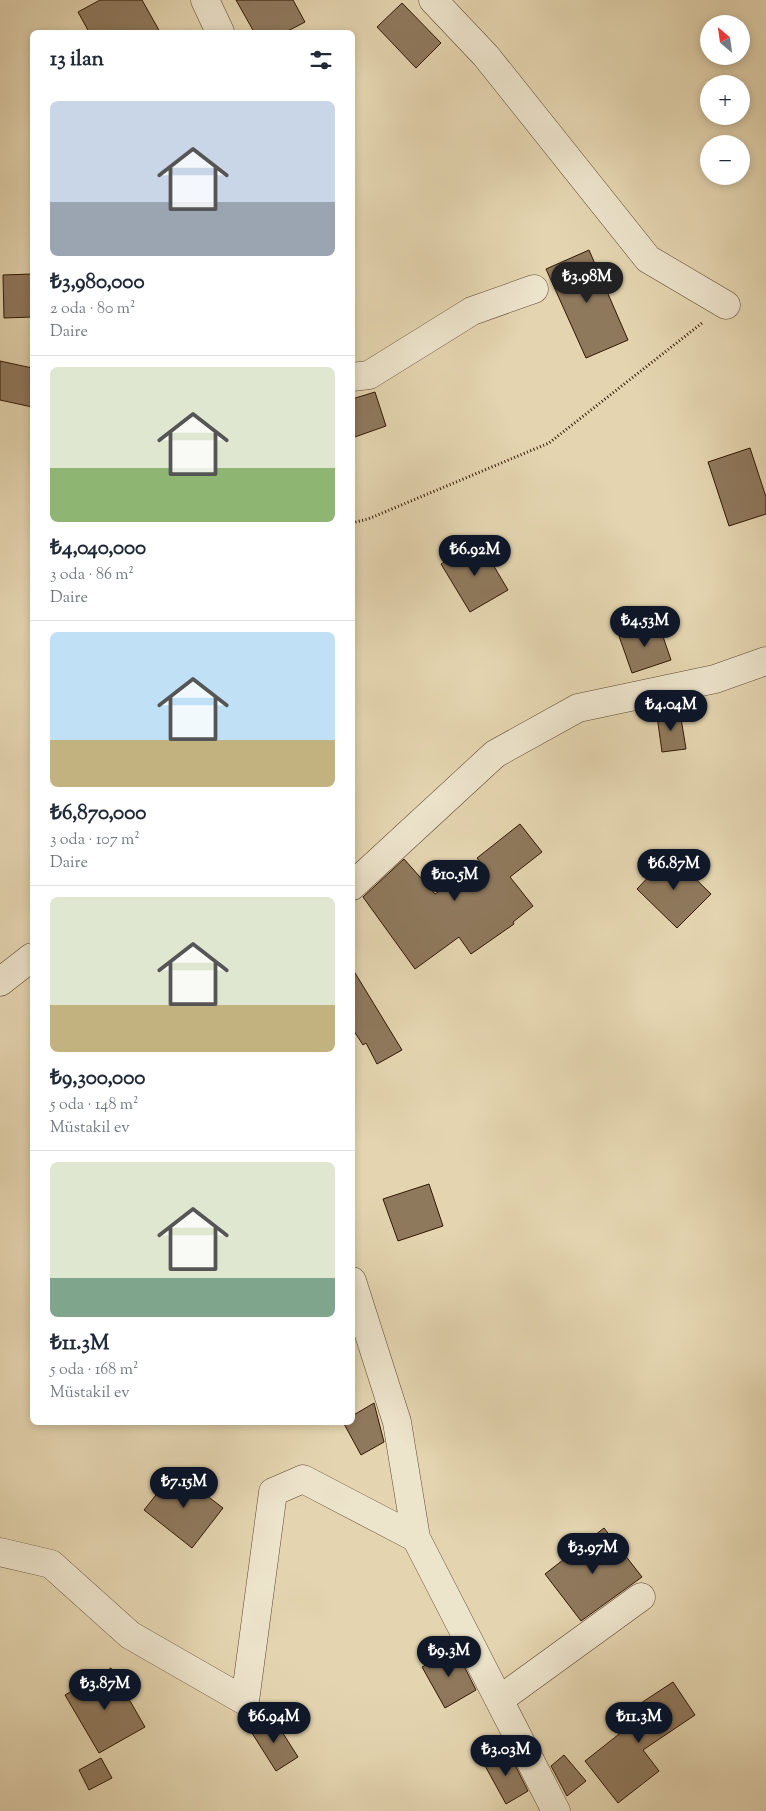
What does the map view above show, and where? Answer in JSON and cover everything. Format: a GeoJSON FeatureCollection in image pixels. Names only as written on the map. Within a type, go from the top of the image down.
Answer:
{"type":"FeatureCollection","features":[{"type":"Feature","properties":{"kind":"street"},"geometry":{"type":"LineString","coordinates":[[205,0],[219,30]]}},
{"type":"Feature","properties":{"kind":"street"},"geometry":{"type":"LineString","coordinates":[[433,0],[486,56],[648,259],[726,305]]}},
{"type":"Feature","properties":{"kind":"street"},"geometry":{"type":"LineString","coordinates":[[355,377],[369,375],[472,311],[534,288]]}},
{"type":"Feature","properties":{"kind":"street"},"geometry":{"type":"LineString","coordinates":[[355,883],[495,754],[578,708],[715,679],[766,661]]}},
{"type":"Feature","properties":{"kind":"street"},"geometry":{"type":"LineString","coordinates":[[0,982],[30,959]]}},
{"type":"Feature","properties":{"kind":"street"},"geometry":{"type":"LineString","coordinates":[[355,1290],[397,1422],[416,1538],[556,1811]]}},
{"type":"Feature","properties":{"kind":"street"},"geometry":{"type":"LineString","coordinates":[[0,1552],[51,1564],[130,1636],[245,1701],[273,1492],[303,1479],[416,1538]]}},
{"type":"Feature","properties":{"kind":"street"},"geometry":{"type":"LineString","coordinates":[[499,1700],[641,1597]]}},
{"type":"Feature","properties":{"kind":"path"},"geometry":{"type":"LineString","coordinates":[[355,522],[368,519],[549,442],[726,305]]}},
{"type":"Feature","properties":{"kind":"building"},"geometry":{"type":"Polygon","coordinates":[[[100,0],[142,0],[159,30],[88,30],[78,12],[100,0]]]}},
{"type":"Feature","properties":{"kind":"building"},"geometry":{"type":"Polygon","coordinates":[[[236,0],[293,0],[305,22],[290,30],[253,30],[236,0]]]}},
{"type":"Feature","properties":{"kind":"building"},"geometry":{"type":"Polygon","coordinates":[[[402,3],[441,43],[416,68],[377,27],[402,3]]]}},
{"type":"Feature","properties":{"kind":"building"},"geometry":{"type":"Polygon","coordinates":[[[589,250],[628,340],[586,358],[546,269],[589,250]]]}},
{"type":"Feature","properties":{"kind":"building"},"geometry":{"type":"Polygon","coordinates":[[[30,274],[30,317],[4,318],[3,275],[30,274]]]}},
{"type":"Feature","properties":{"kind":"building"},"geometry":{"type":"Polygon","coordinates":[[[0,361],[30,368],[30,407],[0,400],[0,361]]]}},
{"type":"Feature","properties":{"kind":"building"},"geometry":{"type":"Polygon","coordinates":[[[375,392],[386,426],[355,437],[355,398],[375,392]]]}},
{"type":"Feature","properties":{"kind":"building"},"geometry":{"type":"Polygon","coordinates":[[[750,448],[766,497],[766,514],[729,526],[708,462],[750,448]]]}},
{"type":"Feature","properties":{"kind":"building"},"geometry":{"type":"Polygon","coordinates":[[[479,541],[508,590],[470,612],[441,564],[479,541]]]}},
{"type":"Feature","properties":{"kind":"building"},"geometry":{"type":"Polygon","coordinates":[[[658,622],[671,660],[632,673],[619,636],[658,622]]]}},
{"type":"Feature","properties":{"kind":"building"},"geometry":{"type":"Polygon","coordinates":[[[680,712],[686,749],[662,752],[657,716],[680,712]]]}},
{"type":"Feature","properties":{"kind":"building"},"geometry":{"type":"Polygon","coordinates":[[[520,824],[542,852],[510,877],[533,906],[513,922],[514,924],[471,954],[459,937],[415,969],[363,897],[404,859],[435,894],[481,863],[477,858],[520,824]]]}},
{"type":"Feature","properties":{"kind":"building"},"geometry":{"type":"Polygon","coordinates":[[[670,854],[711,894],[677,928],[637,889],[670,854]]]}},
{"type":"Feature","properties":{"kind":"building"},"geometry":{"type":"Polygon","coordinates":[[[355,973],[402,1050],[377,1064],[366,1043],[363,1045],[355,1033],[355,973]]]}},
{"type":"Feature","properties":{"kind":"building"},"geometry":{"type":"Polygon","coordinates":[[[429,1184],[443,1226],[398,1241],[383,1199],[429,1184]]]}},
{"type":"Feature","properties":{"kind":"building"},"geometry":{"type":"Polygon","coordinates":[[[374,1403],[384,1442],[361,1455],[345,1425],[355,1425],[355,1414],[374,1403]]]}},
{"type":"Feature","properties":{"kind":"building"},"geometry":{"type":"Polygon","coordinates":[[[175,1471],[223,1508],[192,1548],[144,1510],[175,1471]]]}},
{"type":"Feature","properties":{"kind":"building"},"geometry":{"type":"Polygon","coordinates":[[[604,1528],[642,1577],[581,1621],[545,1574],[604,1528]]]}},
{"type":"Feature","properties":{"kind":"building"},"geometry":{"type":"Polygon","coordinates":[[[455,1648],[476,1690],[445,1708],[422,1667],[455,1648]]]}},
{"type":"Feature","properties":{"kind":"building"},"geometry":{"type":"Polygon","coordinates":[[[111,1668],[145,1727],[99,1753],[65,1695],[111,1668]]]}},
{"type":"Feature","properties":{"kind":"building"},"geometry":{"type":"Polygon","coordinates":[[[673,1682],[695,1715],[643,1750],[659,1771],[618,1803],[585,1761],[647,1712],[641,1703],[673,1682]]]}},
{"type":"Feature","properties":{"kind":"building"},"geometry":{"type":"Polygon","coordinates":[[[272,1716],[298,1757],[276,1771],[250,1730],[272,1716]]]}},
{"type":"Feature","properties":{"kind":"building"},"geometry":{"type":"Polygon","coordinates":[[[508,1751],[528,1791],[506,1804],[484,1764],[508,1751]]]}},
{"type":"Feature","properties":{"kind":"building"},"geometry":{"type":"Polygon","coordinates":[[[564,1755],[586,1781],[567,1796],[551,1766],[564,1755]]]}},
{"type":"Feature","properties":{"kind":"building"},"geometry":{"type":"Polygon","coordinates":[[[101,1758],[112,1778],[89,1790],[79,1770],[101,1758]]]}}]}
